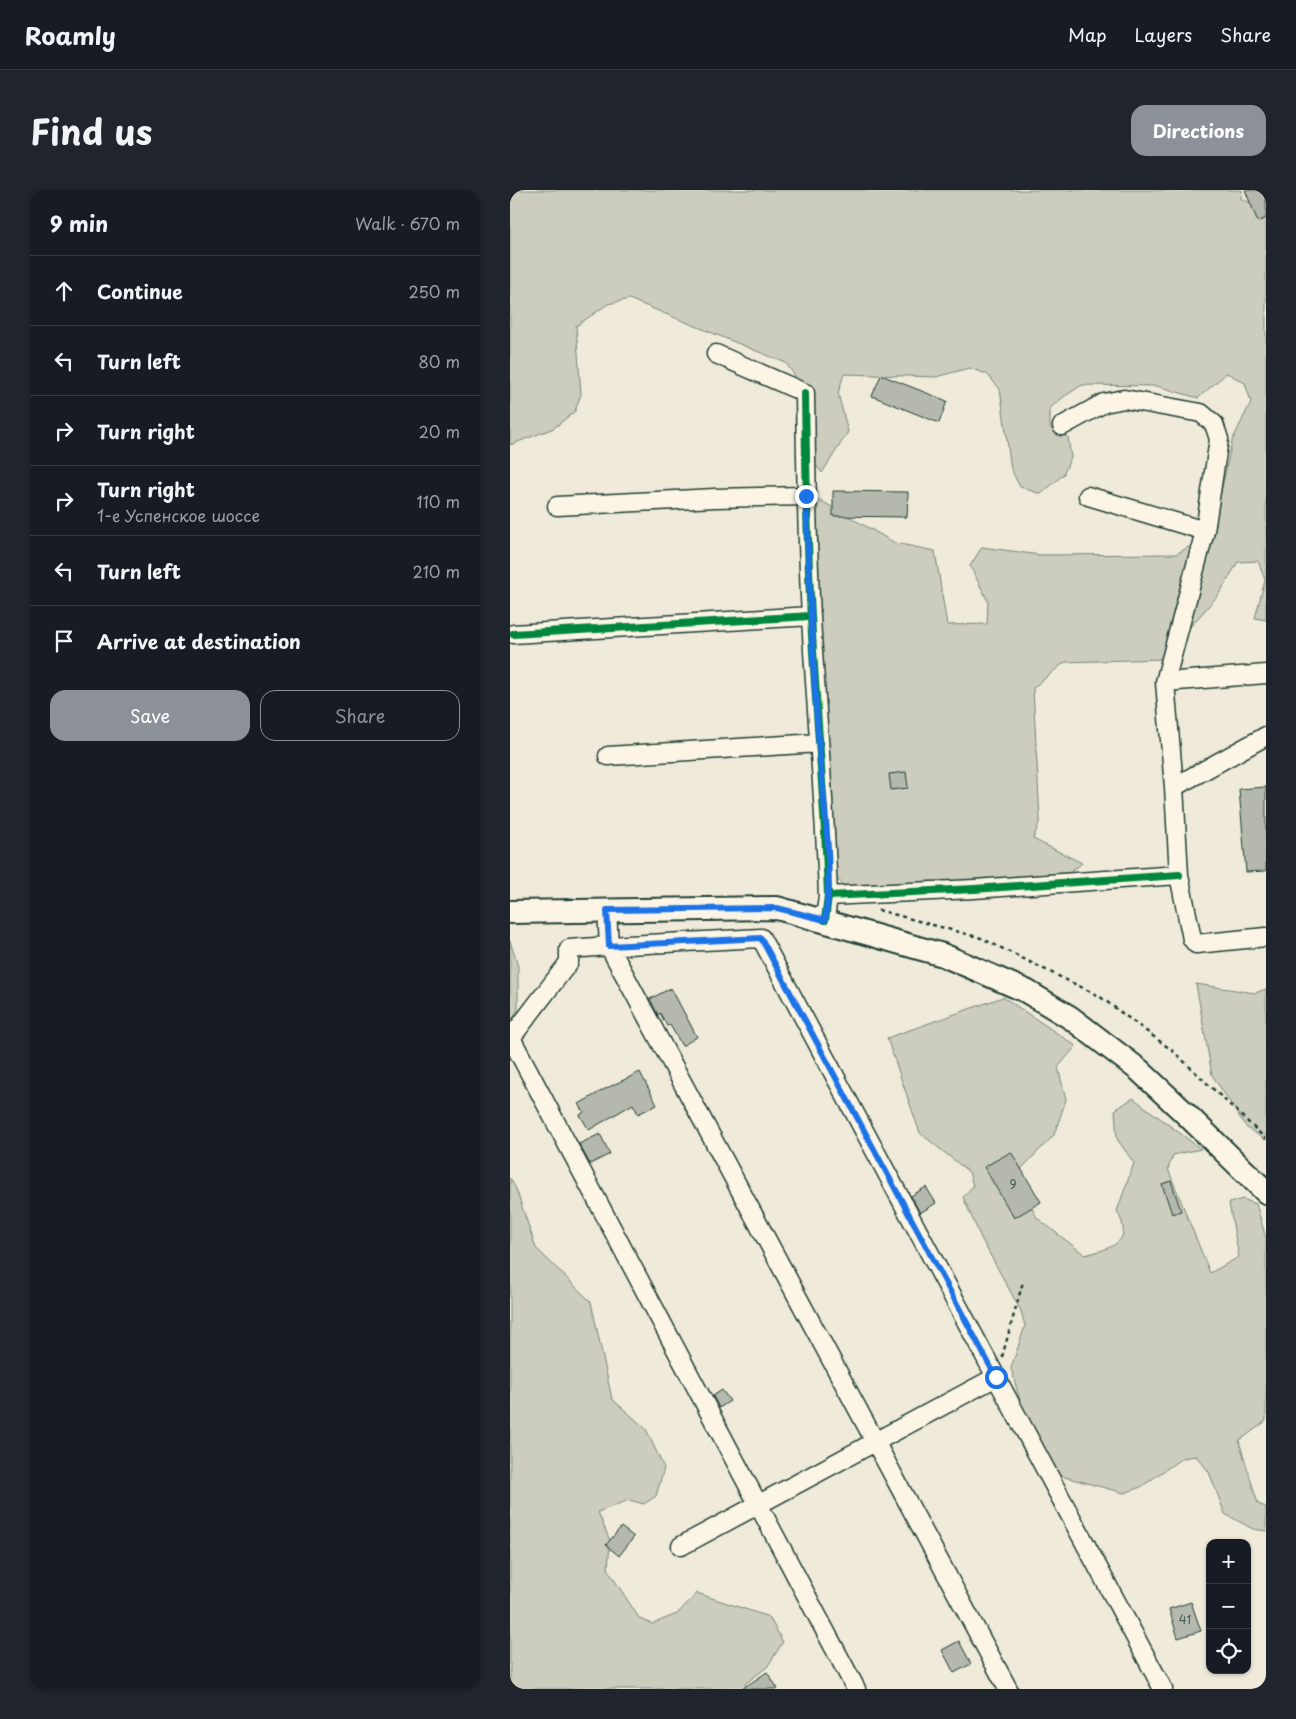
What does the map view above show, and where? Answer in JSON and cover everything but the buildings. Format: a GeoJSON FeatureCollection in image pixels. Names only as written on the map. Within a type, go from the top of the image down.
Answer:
{"type":"FeatureCollection","features":[{"type":"Feature","properties":{"kind":"main road"},"geometry":{"type":"LineString","coordinates":[[510,912],[777,908],[825,920],[943,955],[1026,991],[1071,1018],[1138,1070],[1266,1192]]}},
{"type":"Feature","properties":{"kind":"street"},"geometry":{"type":"LineString","coordinates":[[716,354],[805,394],[806,496],[811,616],[818,744],[826,838],[828,896],[825,920]]}},
{"type":"Feature","properties":{"kind":"street"},"geometry":{"type":"LineString","coordinates":[[1062,426],[1104,403],[1124,399],[1201,413],[1214,424],[1219,439],[1205,531],[1165,682],[1179,875],[1192,939],[1196,944],[1266,937]]}},
{"type":"Feature","properties":{"kind":"street"},"geometry":{"type":"LineString","coordinates":[[557,506],[806,496]]}},
{"type":"Feature","properties":{"kind":"street"},"geometry":{"type":"LineString","coordinates":[[1088,496],[1205,531]]}},
{"type":"Feature","properties":{"kind":"street"},"geometry":{"type":"LineString","coordinates":[[513,634],[811,616]]}},
{"type":"Feature","properties":{"kind":"street"},"geometry":{"type":"LineString","coordinates":[[1165,682],[1266,674]]}},
{"type":"Feature","properties":{"kind":"street"},"geometry":{"type":"LineString","coordinates":[[1174,787],[1266,736]]}},
{"type":"Feature","properties":{"kind":"street"},"geometry":{"type":"LineString","coordinates":[[608,756],[818,744]]}},
{"type":"Feature","properties":{"kind":"street"},"geometry":{"type":"LineString","coordinates":[[828,896],[974,889],[1179,875]]}},
{"type":"Feature","properties":{"kind":"street"},"geometry":{"type":"LineString","coordinates":[[607,910],[609,946],[1008,1689]]}},
{"type":"Feature","properties":{"kind":"street"},"geometry":{"type":"LineString","coordinates":[[856,1689],[511,1038],[569,962],[569,949],[761,938],[1163,1689]]}},
{"type":"Feature","properties":{"kind":"street"},"geometry":{"type":"LineString","coordinates":[[681,1546],[996,1377]]}},
{"type":"Feature","properties":{"kind":"path"},"geometry":{"type":"LineString","coordinates":[[996,1377],[1023,1282]]}},
{"type":"Feature","properties":{"kind":"shaded area"},"geometry":{"type":"Polygon","coordinates":[[[510,190],[1242,190],[1241,199],[1266,209],[1266,620],[1255,618],[1265,580],[1258,561],[1238,562],[1219,594],[1162,659],[1065,662],[1033,688],[1040,820],[1033,839],[1082,863],[1064,877],[853,894],[832,874],[811,495],[895,543],[935,551],[947,625],[987,624],[988,601],[970,566],[982,547],[1040,555],[1176,554],[1212,534],[1232,441],[1251,402],[1245,383],[1227,373],[1198,398],[1157,386],[1082,385],[1050,408],[1050,428],[1068,437],[1071,457],[1063,475],[1041,494],[1020,487],[1011,469],[1000,389],[987,374],[969,368],[936,377],[844,374],[838,393],[848,432],[822,473],[809,456],[797,379],[786,363],[629,299],[608,304],[576,326],[581,394],[575,411],[554,428],[510,445],[510,190]]]}},
{"type":"Feature","properties":{"kind":"shaded area"},"geometry":{"type":"Polygon","coordinates":[[[510,941],[518,966],[518,1010],[510,1023],[510,941]]]}},
{"type":"Feature","properties":{"kind":"shaded area"},"geometry":{"type":"Polygon","coordinates":[[[1196,984],[1255,993],[1266,989],[1266,1140],[1247,1128],[1212,1075],[1196,984]]]}},
{"type":"Feature","properties":{"kind":"shaded area"},"geometry":{"type":"Polygon","coordinates":[[[1003,997],[1076,1046],[1058,1067],[1066,1100],[1054,1135],[1022,1168],[1019,1181],[1037,1218],[1085,1255],[1104,1250],[1118,1242],[1122,1237],[1122,1222],[1117,1211],[1134,1163],[1117,1139],[1115,1110],[1133,1098],[1201,1149],[1173,1155],[1168,1169],[1210,1273],[1239,1257],[1229,1203],[1243,1199],[1256,1204],[1266,1238],[1266,1421],[1239,1441],[1258,1504],[1266,1507],[1266,1531],[1253,1529],[1225,1514],[1209,1472],[1196,1456],[1182,1458],[1141,1487],[1124,1493],[1039,1470],[1011,1368],[1025,1326],[1021,1311],[981,1238],[963,1197],[973,1186],[969,1172],[920,1133],[887,1038],[1003,997]]]}},
{"type":"Feature","properties":{"kind":"shaded area"},"geometry":{"type":"Polygon","coordinates":[[[510,1178],[516,1189],[536,1248],[591,1302],[612,1399],[646,1429],[664,1468],[656,1496],[644,1504],[629,1500],[598,1512],[610,1541],[608,1570],[639,1618],[652,1624],[677,1614],[697,1593],[769,1617],[783,1642],[767,1667],[745,1684],[746,1689],[510,1689],[510,1178]]]}},
{"type":"Feature","properties":{"kind":"cycle path"},"geometry":{"type":"LineString","coordinates":[[805,393],[810,589],[828,896]]}},
{"type":"Feature","properties":{"kind":"cycle path"},"geometry":{"type":"LineString","coordinates":[[513,634],[811,616]]}},
{"type":"Feature","properties":{"kind":"cycle path"},"geometry":{"type":"LineString","coordinates":[[825,920],[828,896],[974,889],[1179,875]]}},
{"type":"Feature","properties":{"kind":"route"},"geometry":{"type":"LineString","coordinates":[[806,496],[818,744],[826,838],[828,896],[825,920],[777,908],[607,910],[609,946],[761,938],[996,1377]]}}]}
